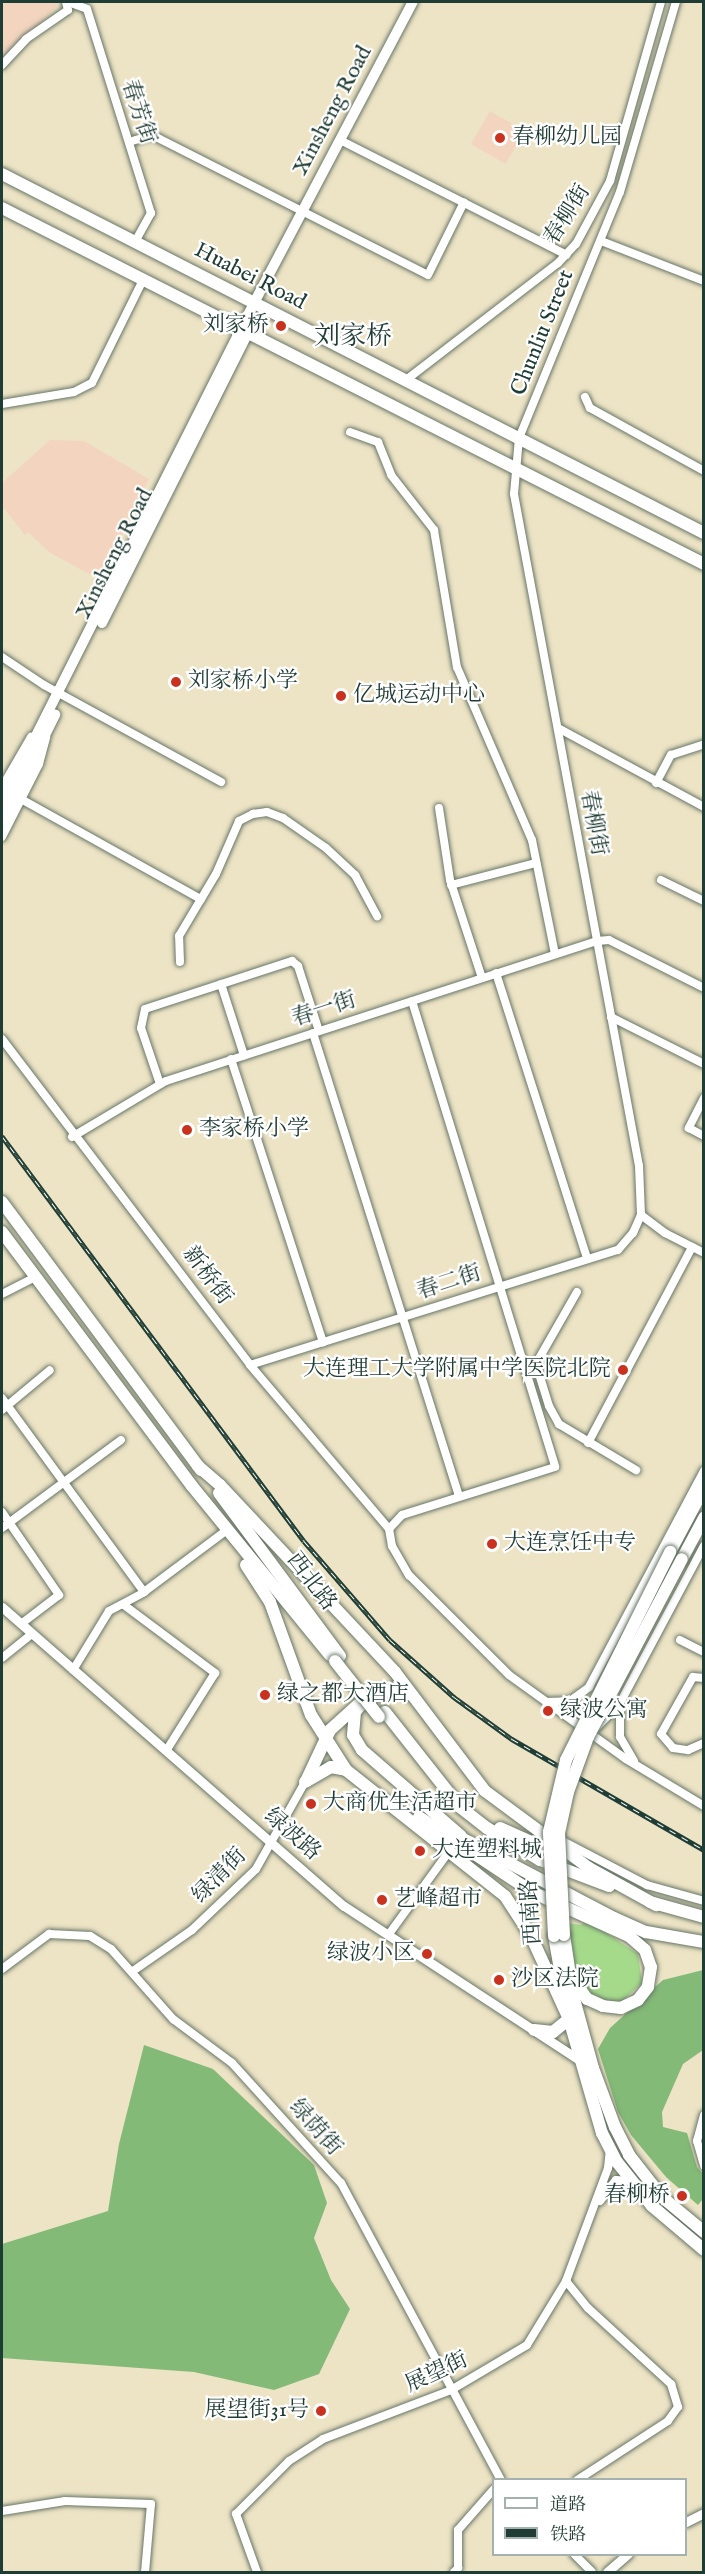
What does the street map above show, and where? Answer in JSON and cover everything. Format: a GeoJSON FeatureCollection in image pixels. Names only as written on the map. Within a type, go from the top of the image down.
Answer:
{"type":"FeatureCollection","features":[{"type":"Feature","properties":{"kind":"main road","name":"Xinsheng Road"},"geometry":{"type":"LineString","coordinates":[[2,821],[61,694],[246,332],[254,303],[413,2]]}},
{"type":"Feature","properties":{"kind":"main road","name":"Huabei Road"},"geometry":{"type":"LineString","coordinates":[[2,174],[704,533]]}},
{"type":"Feature","properties":{"kind":"main road"},"geometry":{"type":"LineString","coordinates":[[2,208],[704,564]]}},
{"type":"Feature","properties":{"kind":"main road","name":"Xinsheng Road"},"geometry":{"type":"LineString","coordinates":[[2,803],[44,729]]}},
{"type":"Feature","properties":{"kind":"main road","name":"西北路"},"geometry":{"type":"LineString","coordinates":[[2,1202],[338,1658],[455,1812],[483,1834],[569,1888],[646,1932]]}},
{"type":"Feature","properties":{"kind":"main road","name":"西北路"},"geometry":{"type":"LineString","coordinates":[[2,1232],[188,1482],[338,1658]]}},
{"type":"Feature","properties":{"kind":"main road"},"geometry":{"type":"LineString","coordinates":[[198,1466],[259,1525],[412,1695],[485,1791],[589,1868]]}},
{"type":"Feature","properties":{"kind":"main road"},"geometry":{"type":"LineString","coordinates":[[188,1482],[270,1602],[311,1715],[324,1740],[346,1770],[489,1880],[519,1914],[569,2019],[553,2032],[534,2030]]}},
{"type":"Feature","properties":{"kind":"main road","name":"西南路"},"geometry":{"type":"LineString","coordinates":[[704,1488],[566,1760],[549,1832],[569,2019],[610,2148],[652,2206],[704,2250]]}},
{"type":"Feature","properties":{"kind":"main road","name":"西南路"},"geometry":{"type":"LineString","coordinates":[[704,1518],[588,1737],[568,1792],[559,1833],[559,1936],[593,2068],[629,2155],[662,2197],[704,2232]]}},
{"type":"Feature","properties":{"kind":"main road"},"geometry":{"type":"LineString","coordinates":[[305,1782],[324,1740],[338,1719],[358,1705],[394,1689],[412,1695]]}},
{"type":"Feature","properties":{"kind":"main road"},"geometry":{"type":"LineString","coordinates":[[358,1705],[353,1735],[362,1750],[462,1838]]}},
{"type":"Feature","properties":{"kind":"main road","name":"西北路"},"geometry":{"type":"LineString","coordinates":[[382,1714],[467,1812],[540,1860],[656,1905]]}},
{"type":"Feature","properties":{"kind":"main road"},"geometry":{"type":"LineString","coordinates":[[305,1782],[331,1767],[346,1770]]}},
{"type":"Feature","properties":{"kind":"main road"},"geometry":{"type":"LineString","coordinates":[[374,1792],[646,1932],[704,1942]]}},
{"type":"Feature","properties":{"kind":"main road"},"geometry":{"type":"LineString","coordinates":[[409,1810],[532,1892],[629,1936],[645,1950],[651,1966],[648,1987],[638,2000],[621,2008],[603,2007],[586,1998],[568,1972]]}},
{"type":"Feature","properties":{"kind":"main road"},"geometry":{"type":"LineString","coordinates":[[467,1812],[589,1868],[656,1905],[704,1917]]}},
{"type":"Feature","properties":{"kind":"street"},"geometry":{"type":"LineString","coordinates":[[2,65],[26,39],[68,10],[67,2]]}},
{"type":"Feature","properties":{"kind":"street","name":"春芳街"},"geometry":{"type":"LineString","coordinates":[[67,2],[87,9],[151,213],[135,242]]}},
{"type":"Feature","properties":{"kind":"street","name":"春柳街"},"geometry":{"type":"LineString","coordinates":[[406,380],[567,255],[610,181],[661,2]]}},
{"type":"Feature","properties":{"kind":"street","name":"Chunliu Street"},"geometry":{"type":"LineString","coordinates":[[519,438],[610,217],[676,2]]}},
{"type":"Feature","properties":{"kind":"street"},"geometry":{"type":"LineString","coordinates":[[129,142],[152,135],[428,275],[464,202]]}},
{"type":"Feature","properties":{"kind":"street"},"geometry":{"type":"LineString","coordinates":[[340,140],[567,255]]}},
{"type":"Feature","properties":{"kind":"street"},"geometry":{"type":"LineString","coordinates":[[601,241],[704,281]]}},
{"type":"Feature","properties":{"kind":"street"},"geometry":{"type":"LineString","coordinates":[[2,404],[74,392],[92,383],[143,280]]}},
{"type":"Feature","properties":{"kind":"street"},"geometry":{"type":"LineString","coordinates":[[585,397],[590,408],[704,471]]}},
{"type":"Feature","properties":{"kind":"street"},"geometry":{"type":"LineString","coordinates":[[350,432],[378,442],[391,475],[434,530],[457,667],[532,840],[555,954]]}},
{"type":"Feature","properties":{"kind":"street","name":"春柳街"},"geometry":{"type":"LineString","coordinates":[[519,438],[514,494],[639,1166],[641,1215]]}},
{"type":"Feature","properties":{"kind":"street"},"geometry":{"type":"LineString","coordinates":[[2,657],[61,694],[220,782]]}},
{"type":"Feature","properties":{"kind":"street"},"geometry":{"type":"LineString","coordinates":[[558,728],[704,807]]}},
{"type":"Feature","properties":{"kind":"street"},"geometry":{"type":"LineString","coordinates":[[2,787],[17,756],[44,729]]}},
{"type":"Feature","properties":{"kind":"street"},"geometry":{"type":"LineString","coordinates":[[2,837],[42,757],[44,729]]}},
{"type":"Feature","properties":{"kind":"street"},"geometry":{"type":"LineString","coordinates":[[656,783],[671,755],[704,744]]}},
{"type":"Feature","properties":{"kind":"street"},"geometry":{"type":"LineString","coordinates":[[21,799],[201,899]]}},
{"type":"Feature","properties":{"kind":"street"},"geometry":{"type":"LineString","coordinates":[[439,808],[451,885],[482,978]]}},
{"type":"Feature","properties":{"kind":"street"},"geometry":{"type":"LineString","coordinates":[[180,962],[179,936],[201,899],[240,821],[267,812],[283,818],[340,860],[355,875],[377,916]]}},
{"type":"Feature","properties":{"kind":"street"},"geometry":{"type":"LineString","coordinates":[[451,885],[536,863]]}},
{"type":"Feature","properties":{"kind":"street"},"geometry":{"type":"LineString","coordinates":[[661,880],[704,901]]}},
{"type":"Feature","properties":{"kind":"street"},"geometry":{"type":"LineString","coordinates":[[597,941],[609,940],[704,988]]}},
{"type":"Feature","properties":{"kind":"street","name":"春一街"},"geometry":{"type":"LineString","coordinates":[[72,1137],[160,1084],[597,941]]}},
{"type":"Feature","properties":{"kind":"street"},"geometry":{"type":"LineString","coordinates":[[160,1084],[141,1028],[145,1009],[292,961],[298,966],[402,1316],[459,1497]]}},
{"type":"Feature","properties":{"kind":"street"},"geometry":{"type":"LineString","coordinates":[[496,973],[586,1259]]}},
{"type":"Feature","properties":{"kind":"street"},"geometry":{"type":"LineString","coordinates":[[221,984],[244,1055]]}},
{"type":"Feature","properties":{"kind":"street"},"geometry":{"type":"LineString","coordinates":[[412,1000],[555,1467],[402,1515],[389,1529],[392,1546],[409,1575],[509,1675],[639,1766],[704,1806]]}},
{"type":"Feature","properties":{"kind":"street"},"geometry":{"type":"LineString","coordinates":[[611,1017],[704,1064]]}},
{"type":"Feature","properties":{"kind":"street","name":"新桥街"},"geometry":{"type":"LineString","coordinates":[[2,1039],[72,1137],[166,1252],[250,1365],[389,1529]]}},
{"type":"Feature","properties":{"kind":"street"},"geometry":{"type":"LineString","coordinates":[[231,1059],[323,1342]]}},
{"type":"Feature","properties":{"kind":"street"},"geometry":{"type":"LineString","coordinates":[[704,1098],[688,1128],[704,1136]]}},
{"type":"Feature","properties":{"kind":"street"},"geometry":{"type":"LineString","coordinates":[[641,1215],[704,1253]]}},
{"type":"Feature","properties":{"kind":"street","name":"春二街"},"geometry":{"type":"LineString","coordinates":[[250,1365],[618,1250],[633,1233],[641,1215]]}},
{"type":"Feature","properties":{"kind":"street"},"geometry":{"type":"LineString","coordinates":[[588,1443],[692,1247]]}},
{"type":"Feature","properties":{"kind":"street"},"geometry":{"type":"LineString","coordinates":[[2,1294],[36,1277]]}},
{"type":"Feature","properties":{"kind":"street"},"geometry":{"type":"LineString","coordinates":[[577,1292],[537,1364],[559,1424],[636,1470]]}},
{"type":"Feature","properties":{"kind":"street"},"geometry":{"type":"LineString","coordinates":[[4,1408],[50,1370]]}},
{"type":"Feature","properties":{"kind":"street"},"geometry":{"type":"LineString","coordinates":[[2,1398],[4,1408],[64,1482],[144,1592]]}},
{"type":"Feature","properties":{"kind":"street"},"geometry":{"type":"LineString","coordinates":[[2,1528],[121,1440]]}},
{"type":"Feature","properties":{"kind":"street"},"geometry":{"type":"LineString","coordinates":[[545,1702],[570,1701],[589,1687],[704,1471]]}},
{"type":"Feature","properties":{"kind":"street"},"geometry":{"type":"LineString","coordinates":[[2,1512],[59,1595],[21,1624]]}},
{"type":"Feature","properties":{"kind":"street"},"geometry":{"type":"LineString","coordinates":[[73,1670],[109,1611],[124,1605],[144,1592],[223,1533]]}},
{"type":"Feature","properties":{"kind":"street"},"geometry":{"type":"LineString","coordinates":[[593,1732],[620,1703],[704,1546]]}},
{"type":"Feature","properties":{"kind":"street"},"geometry":{"type":"LineString","coordinates":[[124,1605],[212,1666],[215,1673],[166,1751]]}},
{"type":"Feature","properties":{"kind":"street","name":"绿波路"},"geometry":{"type":"LineString","coordinates":[[2,1607],[344,1906],[581,2061]]}},
{"type":"Feature","properties":{"kind":"street"},"geometry":{"type":"LineString","coordinates":[[2,1658],[32,1634]]}},
{"type":"Feature","properties":{"kind":"street"},"geometry":{"type":"LineString","coordinates":[[680,1640],[704,1652]]}},
{"type":"Feature","properties":{"kind":"street"},"geometry":{"type":"LineString","coordinates":[[702,1675],[693,1677],[661,1734],[673,1748],[688,1750],[704,1743]]}},
{"type":"Feature","properties":{"kind":"street"},"geometry":{"type":"LineString","coordinates":[[589,1687],[593,1732]]}},
{"type":"Feature","properties":{"kind":"street"},"geometry":{"type":"LineString","coordinates":[[620,1703],[620,1737],[639,1766]]}},
{"type":"Feature","properties":{"kind":"street","name":"绿清街"},"geometry":{"type":"LineString","coordinates":[[133,1971],[192,1930],[256,1869],[269,1841],[305,1782]]}},
{"type":"Feature","properties":{"kind":"street"},"geometry":{"type":"LineString","coordinates":[[514,1814],[611,1868],[648,1885],[704,1901]]}},
{"type":"Feature","properties":{"kind":"street"},"geometry":{"type":"LineString","coordinates":[[389,1934],[450,1851]]}},
{"type":"Feature","properties":{"kind":"street","name":"绿荫街"},"geometry":{"type":"LineString","coordinates":[[2,1969],[49,1934],[71,1933],[90,1936],[111,1949],[133,1971],[173,2019],[232,2063],[341,2183],[500,2478]]}},
{"type":"Feature","properties":{"kind":"street"},"geometry":{"type":"LineString","coordinates":[[704,2115],[697,2140],[704,2166]]}},
{"type":"Feature","properties":{"kind":"street","name":"展望街"},"geometry":{"type":"LineString","coordinates":[[257,2572],[236,2514],[290,2461],[323,2439],[451,2390],[527,2345],[566,2281],[608,2168],[610,2148]]}},
{"type":"Feature","properties":{"kind":"street"},"geometry":{"type":"LineString","coordinates":[[589,2221],[616,2180],[633,2182]]}},
{"type":"Feature","properties":{"kind":"street"},"geometry":{"type":"LineString","coordinates":[[566,2281],[588,2308],[671,2384],[678,2407],[668,2421],[580,2478]]}},
{"type":"Feature","properties":{"kind":"street"},"geometry":{"type":"LineString","coordinates":[[454,2572],[458,2568],[458,2530],[492,2491]]}},
{"type":"Feature","properties":{"kind":"street"},"geometry":{"type":"LineString","coordinates":[[2,2511],[65,2501],[151,2504],[145,2572]]}},
{"type":"Feature","properties":{"kind":"street"},"geometry":{"type":"LineString","coordinates":[[687,2522],[704,2513]]}},
{"type":"Feature","properties":{"kind":"street"},"geometry":{"type":"LineString","coordinates":[[576,2556],[592,2572]]}},
{"type":"Feature","properties":{"kind":"street"},"geometry":{"type":"LineString","coordinates":[[607,2572],[626,2556]]}},
{"type":"Feature","properties":{"kind":"shaded area"},"geometry":{"type":"Polygon","coordinates":[[[2,2],[56,2],[57,6],[2,62],[2,2]]]}},
{"type":"Feature","properties":{"kind":"shaded area","name":"春柳幼儿园"},"geometry":{"type":"Polygon","coordinates":[[[490,111],[525,131],[506,164],[471,144],[490,111]]]}},
{"type":"Feature","properties":{"kind":"shaded area"},"geometry":{"type":"Polygon","coordinates":[[[50,440],[84,441],[149,479],[100,580],[49,552],[28,532],[25,535],[2,506],[2,483],[50,440]]]}},
{"type":"Feature","properties":{"kind":"green space"},"geometry":{"type":"Polygon","coordinates":[[[587,1920],[638,1954],[642,1983],[622,2001],[608,2002],[583,1989],[574,1967],[567,1923],[581,1925],[587,1920]]]}},
{"type":"Feature","properties":{"kind":"green space"},"geometry":{"type":"Polygon","coordinates":[[[703,1970],[703,2050],[683,2064],[662,2112],[663,2127],[687,2133],[697,2167],[703,2174],[703,2199],[698,2205],[666,2177],[631,2135],[618,2112],[598,2049],[610,2028],[663,1980],[703,1970]]]}},
{"type":"Feature","properties":{"kind":"green space"},"geometry":{"type":"Polygon","coordinates":[[[144,2045],[213,2069],[314,2165],[327,2203],[314,2238],[331,2280],[350,2309],[319,2374],[274,2390],[194,2372],[2,2358],[2,2244],[108,2211],[119,2144],[144,2045]]]}},
{"type":"Feature","properties":{"kind":"railway"},"geometry":{"type":"LineString","coordinates":[[2,1136],[304,1541],[390,1640],[454,1697],[512,1739],[704,1850]]}},
{"type":"Feature","properties":{"kind":"place","name":"春柳幼儿园"},"geometry":{"type":"Point","coordinates":[500,138]}},
{"type":"Feature","properties":{"kind":"place","name":"刘家桥"},"geometry":{"type":"Point","coordinates":[281,326]}},
{"type":"Feature","properties":{"kind":"place","name":"刘家桥小学"},"geometry":{"type":"Point","coordinates":[176,682]}},
{"type":"Feature","properties":{"kind":"place","name":"亿城运动中心"},"geometry":{"type":"Point","coordinates":[341,696]}},
{"type":"Feature","properties":{"kind":"place","name":"李家桥小学"},"geometry":{"type":"Point","coordinates":[187,1130]}},
{"type":"Feature","properties":{"kind":"place","name":"大连理工大学附属中学医院北院"},"geometry":{"type":"Point","coordinates":[623,1370]}},
{"type":"Feature","properties":{"kind":"place","name":"大连烹饪中专"},"geometry":{"type":"Point","coordinates":[492,1544]}},
{"type":"Feature","properties":{"kind":"place","name":"绿之都大酒店"},"geometry":{"type":"Point","coordinates":[265,1695]}},
{"type":"Feature","properties":{"kind":"place","name":"绿波公寓"},"geometry":{"type":"Point","coordinates":[548,1711]}},
{"type":"Feature","properties":{"kind":"place","name":"大商优生活超市"},"geometry":{"type":"Point","coordinates":[311,1804]}},
{"type":"Feature","properties":{"kind":"place","name":"大连塑料城"},"geometry":{"type":"Point","coordinates":[420,1851]}},
{"type":"Feature","properties":{"kind":"place","name":"艺峰超市"},"geometry":{"type":"Point","coordinates":[382,1900]}},
{"type":"Feature","properties":{"kind":"place","name":"绿波小区"},"geometry":{"type":"Point","coordinates":[427,1954]}},
{"type":"Feature","properties":{"kind":"place","name":"沙区法院"},"geometry":{"type":"Point","coordinates":[499,1980]}},
{"type":"Feature","properties":{"kind":"place","name":"春柳桥"},"geometry":{"type":"Point","coordinates":[682,2196]}},
{"type":"Feature","properties":{"kind":"place","name":"展望街31号"},"geometry":{"type":"Point","coordinates":[321,2411]}},
{"type":"Feature","properties":{"kind":"district","name":"刘家桥"},"geometry":{"type":"Point","coordinates":[353,337]}}]}
